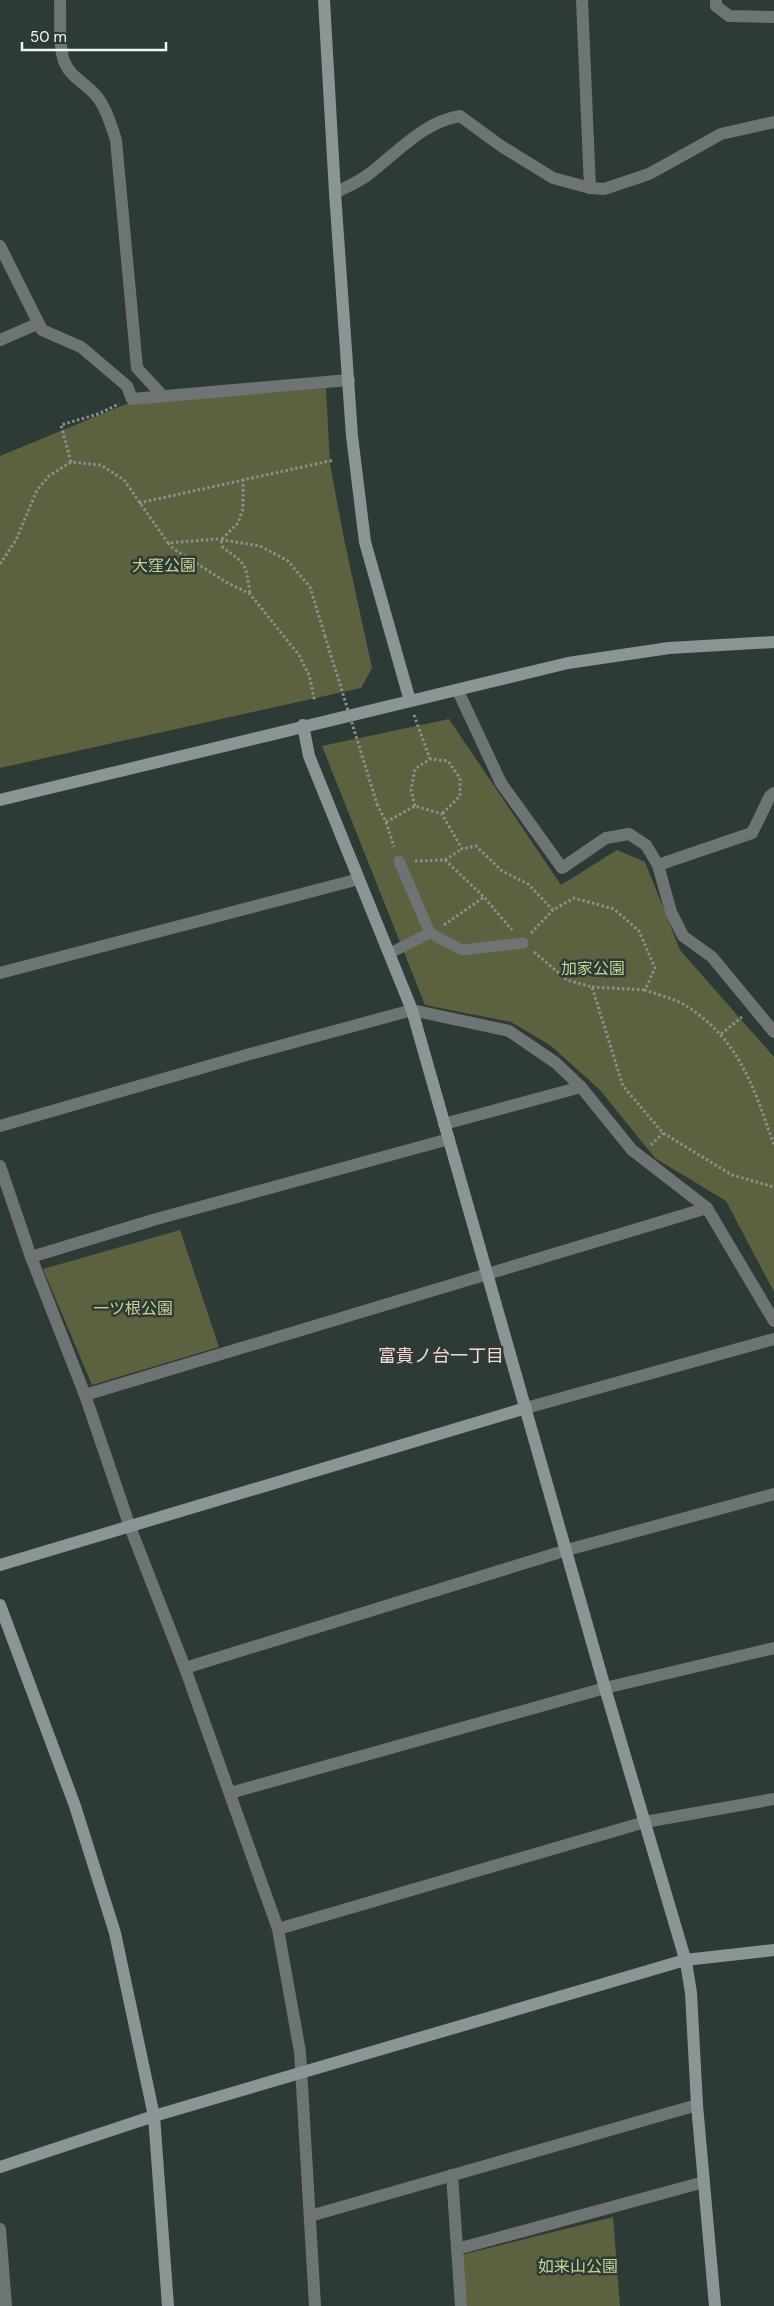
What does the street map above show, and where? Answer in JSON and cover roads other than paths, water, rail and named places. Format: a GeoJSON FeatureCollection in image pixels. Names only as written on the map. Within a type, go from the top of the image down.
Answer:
{"type":"FeatureCollection","features":[{"type":"Feature","properties":{"kind":"street"},"geometry":{"type":"LineString","coordinates":[[60,0],[64,61],[72,75],[88,87],[98,98],[107,113],[116,140],[137,368],[162,395]]}},
{"type":"Feature","properties":{"kind":"street"},"geometry":{"type":"LineString","coordinates":[[324,0],[352,436],[365,542],[410,701]]}},
{"type":"Feature","properties":{"kind":"street"},"geometry":{"type":"LineString","coordinates":[[582,0],[590,188]]}},
{"type":"Feature","properties":{"kind":"street"},"geometry":{"type":"LineString","coordinates":[[716,0],[716,6],[729,16],[774,17]]}},
{"type":"Feature","properties":{"kind":"street"},"geometry":{"type":"LineString","coordinates":[[335,193],[367,176],[427,127],[446,119],[460,116],[501,146],[553,178],[590,188],[604,189],[649,174],[721,134],[774,122]]}},
{"type":"Feature","properties":{"kind":"street"},"geometry":{"type":"LineString","coordinates":[[0,246],[36,324],[42,330],[81,347],[127,386],[132,399],[162,395],[207,394],[349,380]]}},
{"type":"Feature","properties":{"kind":"street"},"geometry":{"type":"LineString","coordinates":[[0,340],[36,324]]}},
{"type":"Feature","properties":{"kind":"street"},"geometry":{"type":"LineString","coordinates":[[0,800],[304,725],[458,691],[568,663],[669,648],[774,642]]}},
{"type":"Feature","properties":{"kind":"street"},"geometry":{"type":"LineString","coordinates":[[458,691],[500,783],[562,868],[606,838],[629,834],[646,845],[658,865],[671,912],[683,936],[712,958],[774,1032]]}},
{"type":"Feature","properties":{"kind":"street"},"geometry":{"type":"LineString","coordinates":[[304,725],[309,756],[412,1010],[605,1688],[686,1960],[691,1993],[697,2106],[715,2306]]}},
{"type":"Feature","properties":{"kind":"street"},"geometry":{"type":"LineString","coordinates":[[658,865],[752,833],[770,796],[774,793]]}},
{"type":"Feature","properties":{"kind":"street"},"geometry":{"type":"LineString","coordinates":[[0,973],[359,879]]}},
{"type":"Feature","properties":{"kind":"street"},"geometry":{"type":"LineString","coordinates":[[0,1126],[250,1054],[412,1010],[509,1031],[556,1063],[581,1087],[632,1150],[707,1208],[774,1321]]}},
{"type":"Feature","properties":{"kind":"street"},"geometry":{"type":"LineString","coordinates":[[444,1124],[581,1087]]}},
{"type":"Feature","properties":{"kind":"street"},"geometry":{"type":"LineString","coordinates":[[31,1257],[153,1220],[449,1139]]}},
{"type":"Feature","properties":{"kind":"street"},"geometry":{"type":"LineString","coordinates":[[0,1166],[31,1257],[84,1394],[130,1527],[185,1668],[278,1930],[300,2052],[316,2306]]}},
{"type":"Feature","properties":{"kind":"street"},"geometry":{"type":"LineString","coordinates":[[84,1394],[707,1208]]}},
{"type":"Feature","properties":{"kind":"street"},"geometry":{"type":"LineString","coordinates":[[0,1565],[526,1408],[774,1339]]}},
{"type":"Feature","properties":{"kind":"street"},"geometry":{"type":"LineString","coordinates":[[185,1668],[567,1550],[774,1494]]}},
{"type":"Feature","properties":{"kind":"street"},"geometry":{"type":"LineString","coordinates":[[0,1605],[75,1806],[115,1934],[154,2116],[168,2306]]}},
{"type":"Feature","properties":{"kind":"street"},"geometry":{"type":"LineString","coordinates":[[230,1793],[605,1688],[774,1648]]}},
{"type":"Feature","properties":{"kind":"street"},"geometry":{"type":"LineString","coordinates":[[278,1930],[645,1822],[774,1798]]}},
{"type":"Feature","properties":{"kind":"street"},"geometry":{"type":"LineString","coordinates":[[0,2167],[154,2116],[686,1960],[774,1950]]}},
{"type":"Feature","properties":{"kind":"street"},"geometry":{"type":"LineString","coordinates":[[310,2216],[697,2106]]}},
{"type":"Feature","properties":{"kind":"street"},"geometry":{"type":"LineString","coordinates":[[452,2175],[461,2306]]}},
{"type":"Feature","properties":{"kind":"street"},"geometry":{"type":"LineString","coordinates":[[457,2249],[704,2182]]}},
{"type":"Feature","properties":{"kind":"street"},"geometry":{"type":"LineString","coordinates":[[0,2229],[6,2306]]}},
{"type":"Feature","properties":{"kind":"lane"},"geometry":{"type":"LineString","coordinates":[[399,861],[430,934],[462,950],[523,943]]}},
{"type":"Feature","properties":{"kind":"lane"},"geometry":{"type":"LineString","coordinates":[[390,953],[430,934]]}},
{"type":"Feature","properties":{"kind":"district","name":"富貴ノ台一丁目"},"geometry":{"type":"Point","coordinates":[441,1356]}},
{"type":"Feature","properties":{"kind":"park label","name":"大窪公園"},"geometry":{"type":"Point","coordinates":[164,565]}},
{"type":"Feature","properties":{"kind":"park label","name":"加家公園"},"geometry":{"type":"Point","coordinates":[593,968]}},
{"type":"Feature","properties":{"kind":"park label","name":"一ツ根公園"},"geometry":{"type":"Point","coordinates":[133,1308]}},
{"type":"Feature","properties":{"kind":"park label","name":"如来山公園"},"geometry":{"type":"Point","coordinates":[578,2266]}}]}
